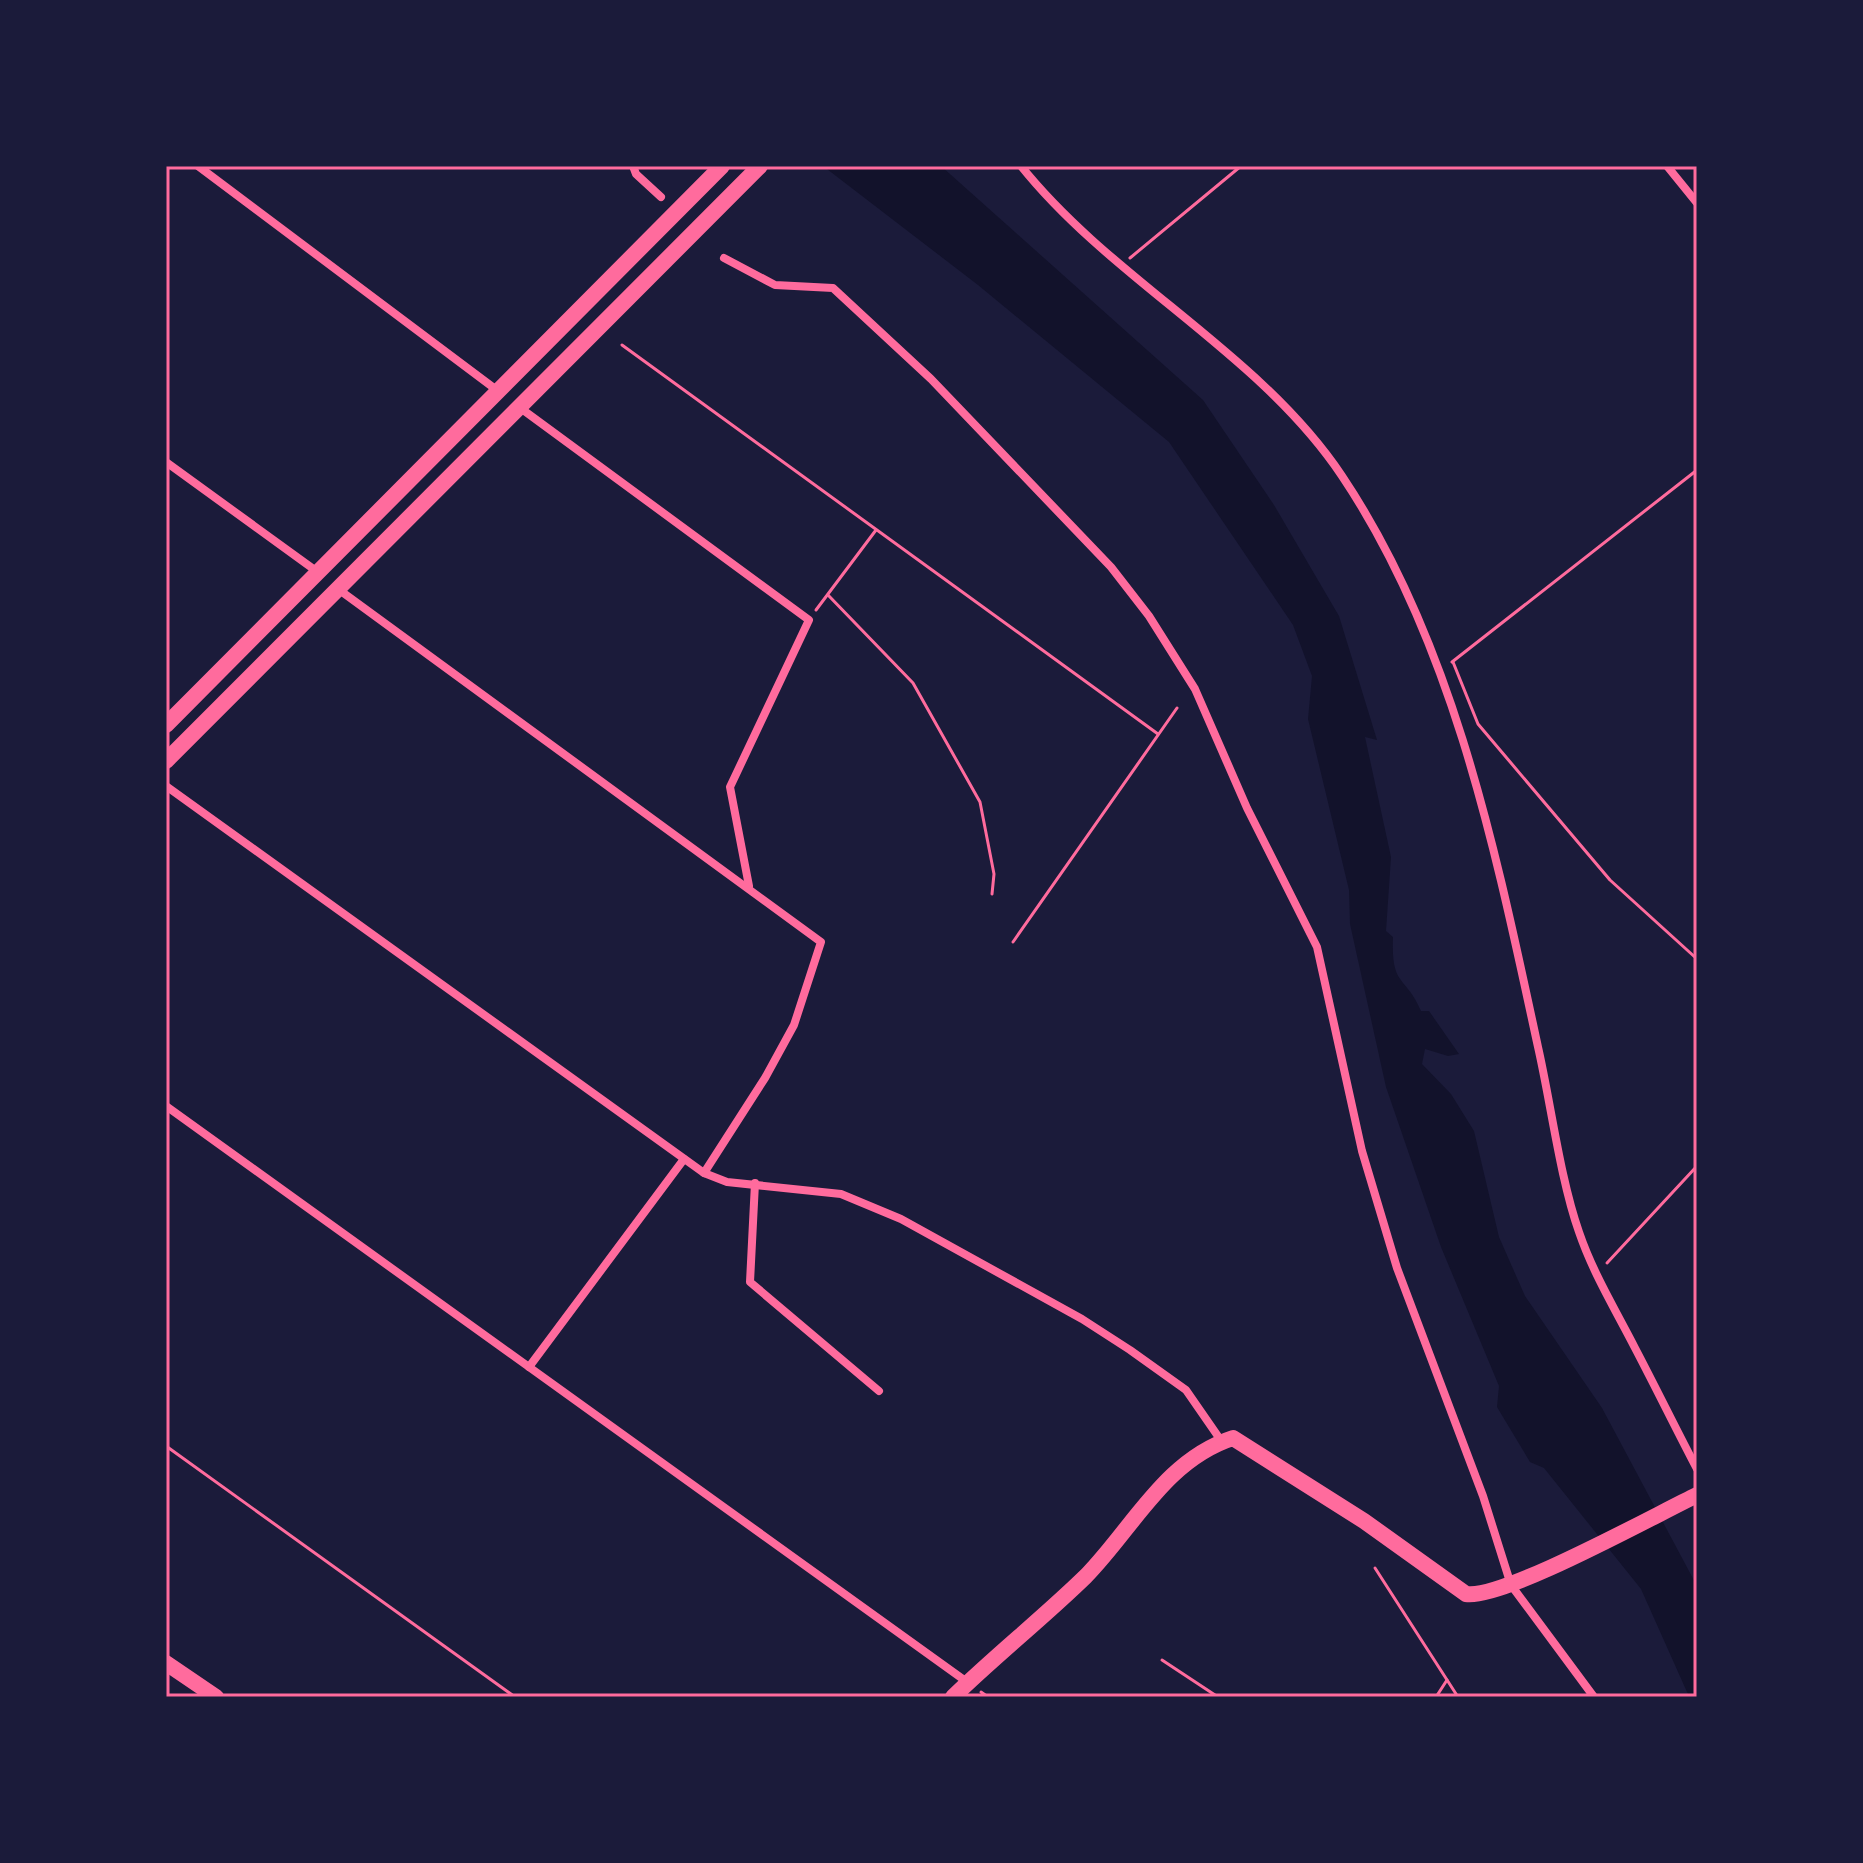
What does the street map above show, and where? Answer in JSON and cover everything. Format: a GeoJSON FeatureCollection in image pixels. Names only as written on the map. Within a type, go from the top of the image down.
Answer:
{"type":"FeatureCollection","features":[{"type":"Feature","properties":{"kind":"main road"},"geometry":{"type":"LineString","coordinates":[[166,725],[722,166]]}},
{"type":"Feature","properties":{"kind":"main road"},"geometry":{"type":"LineString","coordinates":[[166,761],[760,166]]}},
{"type":"Feature","properties":{"kind":"main road"},"geometry":{"type":"LineString","coordinates":[[953,1697],[1005,1654],[1087,1574],[1167,1480],[1222,1442],[1233,1438],[1244,1442],[1466,1594],[1487,1594],[1514,1584],[1697,1495]]}},
{"type":"Feature","properties":{"kind":"main road"},"geometry":{"type":"LineString","coordinates":[[166,1663],[216,1697]]}},
{"type":"Feature","properties":{"kind":"street"},"geometry":{"type":"LineString","coordinates":[[198,166],[499,392]]}},
{"type":"Feature","properties":{"kind":"street"},"geometry":{"type":"LineString","coordinates":[[633,166],[636,174],[661,197]]}},
{"type":"Feature","properties":{"kind":"street"},"geometry":{"type":"LineString","coordinates":[[1021,166],[1121,266],[1264,388],[1317,441],[1343,477],[1388,553],[1436,663],[1474,779],[1521,967],[1578,1231],[1697,1469]]}},
{"type":"Feature","properties":{"kind":"street"},"geometry":{"type":"LineString","coordinates":[[1667,166],[1697,203]]}},
{"type":"Feature","properties":{"kind":"street"},"geometry":{"type":"LineString","coordinates":[[724,258],[775,285],[833,288],[931,379],[1111,567],[1149,616],[1195,689],[1247,808],[1317,947],[1362,1151],[1397,1268],[1514,1584],[1594,1697]]}},
{"type":"Feature","properties":{"kind":"street"},"geometry":{"type":"LineString","coordinates":[[519,407],[809,620],[730,787],[750,887]]}},
{"type":"Feature","properties":{"kind":"street"},"geometry":{"type":"LineString","coordinates":[[166,462],[320,573]]}},
{"type":"Feature","properties":{"kind":"street"},"geometry":{"type":"LineString","coordinates":[[336,588],[750,887],[821,942],[794,1025],[765,1078],[704,1173]]}},
{"type":"Feature","properties":{"kind":"street"},"geometry":{"type":"LineString","coordinates":[[166,786],[704,1173],[727,1182],[841,1194],[901,1219],[1082,1319],[1186,1390],[1222,1442]]}},
{"type":"Feature","properties":{"kind":"street"},"geometry":{"type":"LineString","coordinates":[[166,1106],[968,1683]]}},
{"type":"Feature","properties":{"kind":"street"},"geometry":{"type":"LineString","coordinates":[[529,1367],[684,1159]]}},
{"type":"Feature","properties":{"kind":"street"},"geometry":{"type":"LineString","coordinates":[[755,1183],[750,1282],[879,1391]]}},
{"type":"Feature","properties":{"kind":"path"},"geometry":{"type":"LineString","coordinates":[[1121,266],[1241,166]]}},
{"type":"Feature","properties":{"kind":"path"},"geometry":{"type":"LineString","coordinates":[[622,345],[1158,734]]}},
{"type":"Feature","properties":{"kind":"path"},"geometry":{"type":"LineString","coordinates":[[1697,470],[1453,662],[1478,724],[1610,880],[1697,959]]}},
{"type":"Feature","properties":{"kind":"path"},"geometry":{"type":"LineString","coordinates":[[809,620],[876,530]]}},
{"type":"Feature","properties":{"kind":"path"},"geometry":{"type":"LineString","coordinates":[[828,595],[913,683],[980,802],[994,874],[992,894]]}},
{"type":"Feature","properties":{"kind":"path"},"geometry":{"type":"LineString","coordinates":[[1013,942],[1177,708]]}},
{"type":"Feature","properties":{"kind":"path"},"geometry":{"type":"LineString","coordinates":[[1597,1274],[1697,1166]]}},
{"type":"Feature","properties":{"kind":"path"},"geometry":{"type":"LineString","coordinates":[[166,1446],[515,1697]]}},
{"type":"Feature","properties":{"kind":"path"},"geometry":{"type":"LineString","coordinates":[[1375,1568],[1458,1697]]}},
{"type":"Feature","properties":{"kind":"path"},"geometry":{"type":"LineString","coordinates":[[1162,1660],[1218,1697]]}},
{"type":"Feature","properties":{"kind":"path"},"geometry":{"type":"LineString","coordinates":[[1436,1697],[1447,1680]]}},
{"type":"Feature","properties":{"kind":"shaded area"},"geometry":{"type":"Polygon","coordinates":[[[823,166],[941,166],[1203,400],[1274,505],[1339,616],[1377,740],[1365,737],[1391,857],[1386,931],[1393,937],[1394,965],[1421,1011],[1429,1011],[1459,1054],[1448,1056],[1425,1049],[1422,1064],[1451,1094],[1474,1131],[1499,1237],[1525,1296],[1602,1408],[1697,1586],[1697,1697],[1690,1697],[1687,1692],[1641,1589],[1544,1468],[1530,1462],[1497,1407],[1499,1386],[1441,1247],[1386,1087],[1350,924],[1349,890],[1308,719],[1312,676],[1293,625],[1169,442],[978,285],[823,166]]]}}]}
